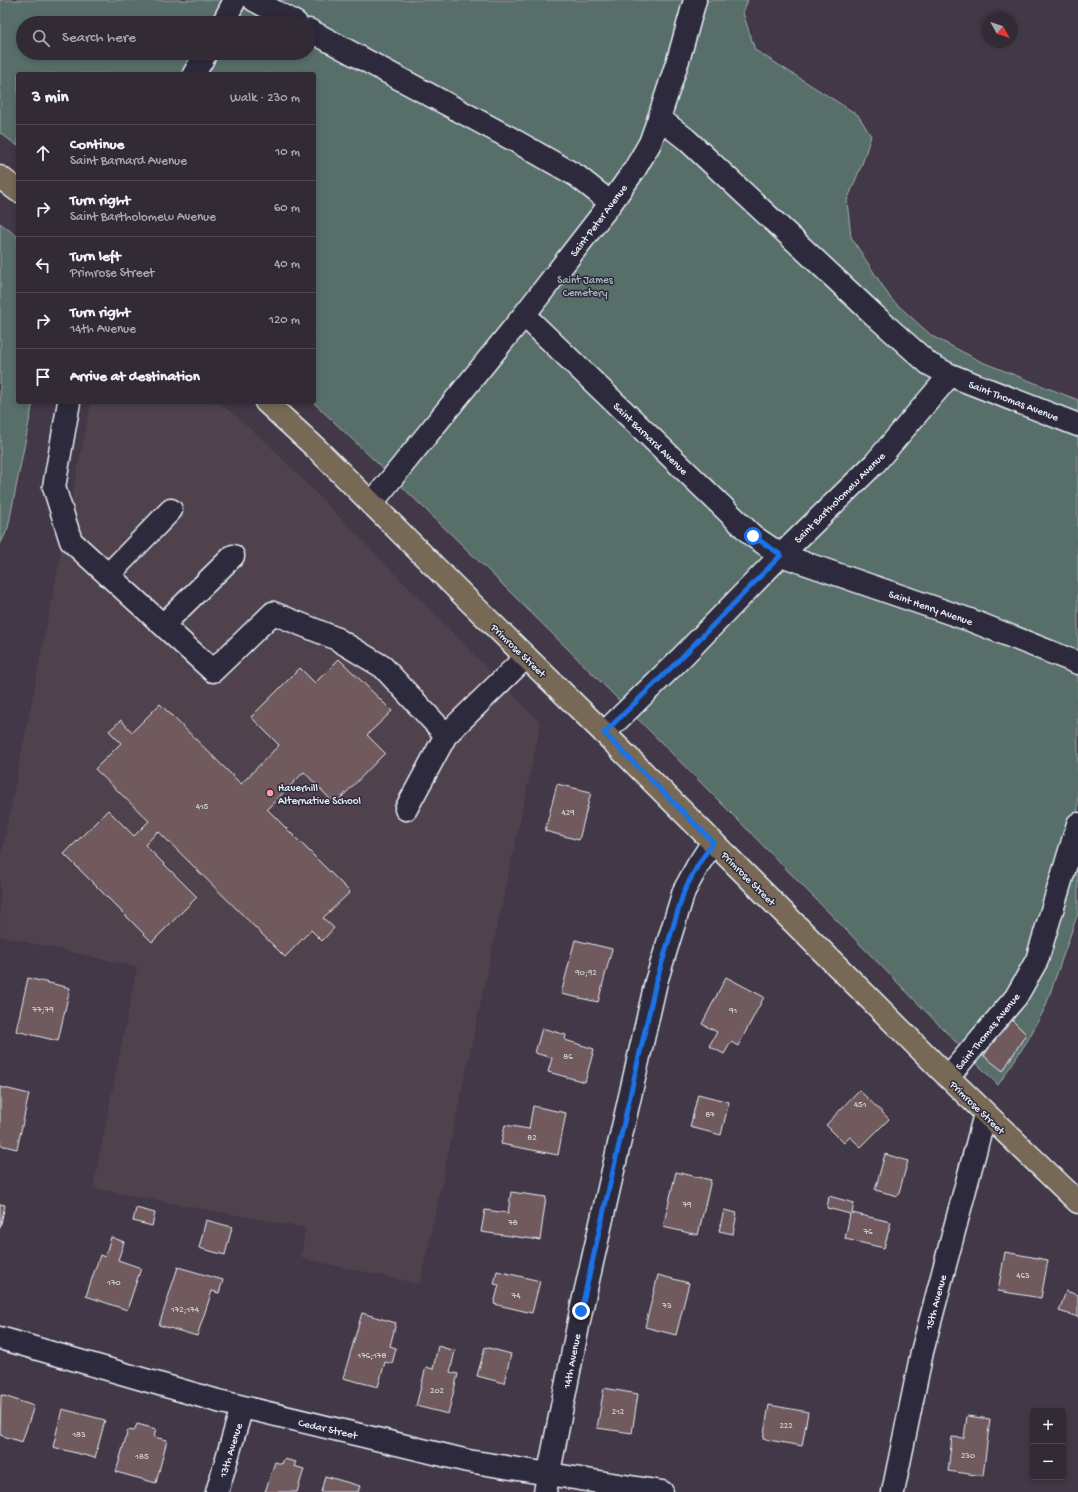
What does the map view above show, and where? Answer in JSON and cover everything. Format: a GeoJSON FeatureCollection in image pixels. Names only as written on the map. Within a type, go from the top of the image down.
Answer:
{"type":"FeatureCollection","features":[{"type":"Feature","properties":{"kind":"main road"},"geometry":{"type":"LineString","coordinates":[[0,177],[16,189]]}},
{"type":"Feature","properties":{"kind":"main road","name":"Primrose Street"},"geometry":{"type":"LineString","coordinates":[[268,404],[318,450],[604,733],[985,1114],[1078,1202]]}},
{"type":"Feature","properties":{"kind":"street"},"geometry":{"type":"LineString","coordinates":[[227,16],[235,0]]}},
{"type":"Feature","properties":{"kind":"street"},"geometry":{"type":"LineString","coordinates":[[254,0],[283,16]]}},
{"type":"Feature","properties":{"kind":"street","name":"Saint Peter Avenue"},"geometry":{"type":"LineString","coordinates":[[371,504],[524,316],[635,169],[650,143],[659,118],[679,57],[695,0]]}},
{"type":"Feature","properties":{"kind":"street"},"geometry":{"type":"LineString","coordinates":[[316,34],[577,176],[610,204]]}},
{"type":"Feature","properties":{"kind":"street"},"geometry":{"type":"LineString","coordinates":[[195,72],[202,60]]}},
{"type":"Feature","properties":{"kind":"street","name":"Saint Thomas Avenue"},"geometry":{"type":"LineString","coordinates":[[659,118],[686,139],[873,314],[929,364],[950,375],[1078,425]]}},
{"type":"Feature","properties":{"kind":"street","name":"Saint Barnard Avenue"},"geometry":{"type":"LineString","coordinates":[[524,316],[753,536],[781,555]]}},
{"type":"Feature","properties":{"kind":"street","name":"Saint Bartholomew Avenue"},"geometry":{"type":"LineString","coordinates":[[604,733],[681,658],[781,555],[875,463],[950,375]]}},
{"type":"Feature","properties":{"kind":"street"},"geometry":{"type":"LineString","coordinates":[[69,404],[54,487],[71,542],[213,671],[273,613],[335,638],[383,667],[446,735]]}},
{"type":"Feature","properties":{"kind":"street"},"geometry":{"type":"LineString","coordinates":[[108,575],[171,510]]}},
{"type":"Feature","properties":{"kind":"street","name":"Saint Henry Avenue"},"geometry":{"type":"LineString","coordinates":[[781,555],[970,620],[1078,663]]}},
{"type":"Feature","properties":{"kind":"street"},"geometry":{"type":"LineString","coordinates":[[163,625],[233,556]]}},
{"type":"Feature","properties":{"kind":"street"},"geometry":{"type":"LineString","coordinates":[[406,809],[446,735],[526,657]]}},
{"type":"Feature","properties":{"kind":"street","name":"Saint Thomas Avenue"},"geometry":{"type":"LineString","coordinates":[[948,1077],[1016,997],[1036,960],[1078,824]]}},
{"type":"Feature","properties":{"kind":"street","name":"14th Avenue"},"geometry":{"type":"LineString","coordinates":[[547,1483],[581,1311],[656,982],[684,891],[713,842]]}},
{"type":"Feature","properties":{"kind":"street","name":"15th Avenue"},"geometry":{"type":"LineString","coordinates":[[893,1492],[922,1352],[985,1114]]}},
{"type":"Feature","properties":{"kind":"street","name":"Cedar Street"},"geometry":{"type":"LineString","coordinates":[[0,1338],[242,1407],[468,1461],[547,1483],[662,1492]]}},
{"type":"Feature","properties":{"kind":"street","name":"13th Avenue"},"geometry":{"type":"LineString","coordinates":[[217,1492],[242,1407]]}},
{"type":"Feature","properties":{"kind":"shaded area","name":"Haverhill Alternative School"},"geometry":{"type":"Polygon","coordinates":[[[91,404],[221,404],[268,444],[541,723],[420,1284],[301,1258],[305,1228],[93,1188],[137,967],[0,936],[0,862],[91,404]]]}},
{"type":"Feature","properties":{"kind":"green space","name":"Saint James Cemetery"},"geometry":{"type":"Polygon","coordinates":[[[0,0],[748,0],[743,13],[755,50],[858,115],[871,136],[862,164],[847,201],[851,237],[891,299],[932,336],[982,362],[1078,400],[1078,913],[1045,1008],[1028,1040],[998,1085],[744,826],[573,655],[401,485],[315,404],[316,72],[16,72],[16,145],[0,133],[0,0]]]}},
{"type":"Feature","properties":{"kind":"green space"},"geometry":{"type":"Polygon","coordinates":[[[0,223],[16,235],[16,404],[33,404],[8,528],[0,545],[0,223]]]}},
{"type":"Feature","properties":{"kind":"building"},"geometry":{"type":"Polygon","coordinates":[[[339,659],[392,711],[367,735],[385,753],[335,804],[304,772],[267,809],[350,892],[323,918],[334,928],[322,941],[311,930],[285,957],[158,831],[145,845],[197,897],[152,942],[64,854],[108,810],[134,836],[149,821],[95,769],[121,743],[109,731],[121,720],[132,732],[160,704],[241,784],[279,745],[251,717],[300,668],[315,683],[339,659]]]}},
{"type":"Feature","properties":{"kind":"building"},"geometry":{"type":"Polygon","coordinates":[[[557,784],[591,792],[579,840],[545,831],[557,784]]]}},
{"type":"Feature","properties":{"kind":"building"},"geometry":{"type":"Polygon","coordinates":[[[575,940],[612,949],[598,1002],[561,994],[575,940]]]}},
{"type":"Feature","properties":{"kind":"building"},"geometry":{"type":"Polygon","coordinates":[[[726,977],[764,997],[738,1046],[731,1042],[724,1054],[709,1046],[717,1032],[702,1024],[726,977]]]}},
{"type":"Feature","properties":{"kind":"building"},"geometry":{"type":"Polygon","coordinates":[[[28,978],[70,988],[58,1041],[16,1031],[28,978]]]}},
{"type":"Feature","properties":{"kind":"building"},"geometry":{"type":"Polygon","coordinates":[[[1009,1017],[1026,1034],[1003,1071],[984,1056],[1009,1017]]]}},
{"type":"Feature","properties":{"kind":"building"},"geometry":{"type":"Polygon","coordinates":[[[542,1028],[566,1035],[565,1040],[594,1049],[585,1082],[548,1072],[552,1058],[535,1053],[542,1028]]]}},
{"type":"Feature","properties":{"kind":"building"},"geometry":{"type":"Polygon","coordinates":[[[0,1087],[29,1094],[17,1149],[0,1145],[0,1087]]]}},
{"type":"Feature","properties":{"kind":"building"},"geometry":{"type":"Polygon","coordinates":[[[859,1090],[889,1119],[861,1147],[850,1137],[844,1143],[826,1125],[859,1090]]]}},
{"type":"Feature","properties":{"kind":"building"},"geometry":{"type":"Polygon","coordinates":[[[698,1094],[729,1102],[721,1135],[690,1127],[698,1094]]]}},
{"type":"Feature","properties":{"kind":"building"},"geometry":{"type":"Polygon","coordinates":[[[533,1106],[566,1113],[558,1155],[501,1144],[505,1125],[529,1129],[533,1106]]]}},
{"type":"Feature","properties":{"kind":"building"},"geometry":{"type":"Polygon","coordinates":[[[885,1154],[908,1161],[898,1196],[875,1190],[885,1154]]]}},
{"type":"Feature","properties":{"kind":"building"},"geometry":{"type":"Polygon","coordinates":[[[676,1172],[711,1180],[698,1235],[663,1227],[676,1172]]]}},
{"type":"Feature","properties":{"kind":"building"},"geometry":{"type":"Polygon","coordinates":[[[511,1192],[546,1197],[540,1240],[481,1232],[485,1210],[508,1213],[511,1192]]]}},
{"type":"Feature","properties":{"kind":"building"},"geometry":{"type":"Polygon","coordinates":[[[829,1196],[854,1203],[852,1213],[891,1222],[884,1248],[845,1239],[850,1214],[827,1208],[829,1196]]]}},
{"type":"Feature","properties":{"kind":"building"},"geometry":{"type":"Polygon","coordinates":[[[0,1204],[5,1205],[0,1228],[0,1204]]]}},
{"type":"Feature","properties":{"kind":"building"},"geometry":{"type":"Polygon","coordinates":[[[136,1208],[155,1213],[152,1226],[133,1221],[136,1208]]]}},
{"type":"Feature","properties":{"kind":"building"},"geometry":{"type":"Polygon","coordinates":[[[724,1210],[737,1213],[733,1234],[719,1231],[724,1210]]]}},
{"type":"Feature","properties":{"kind":"building"},"geometry":{"type":"Polygon","coordinates":[[[206,1220],[232,1227],[225,1255],[199,1248],[206,1220]]]}},
{"type":"Feature","properties":{"kind":"building"},"geometry":{"type":"Polygon","coordinates":[[[111,1237],[124,1242],[118,1260],[141,1268],[127,1310],[86,1296],[100,1255],[105,1257],[111,1237]]]}},
{"type":"Feature","properties":{"kind":"building"},"geometry":{"type":"Polygon","coordinates":[[[1005,1252],[1048,1260],[1041,1298],[998,1291],[1005,1252]]]}},
{"type":"Feature","properties":{"kind":"building"},"geometry":{"type":"Polygon","coordinates":[[[178,1267],[223,1280],[219,1293],[212,1291],[197,1336],[159,1325],[178,1267]]]}},
{"type":"Feature","properties":{"kind":"building"},"geometry":{"type":"Polygon","coordinates":[[[497,1271],[540,1281],[532,1313],[494,1304],[499,1285],[494,1284],[497,1271]]]}},
{"type":"Feature","properties":{"kind":"building"},"geometry":{"type":"Polygon","coordinates":[[[658,1275],[689,1283],[676,1335],[645,1327],[658,1275]]]}},
{"type":"Feature","properties":{"kind":"building"},"geometry":{"type":"Polygon","coordinates":[[[1066,1291],[1078,1295],[1078,1317],[1059,1311],[1066,1291]]]}},
{"type":"Feature","properties":{"kind":"building"},"geometry":{"type":"Polygon","coordinates":[[[362,1313],[396,1323],[390,1346],[396,1348],[392,1364],[385,1362],[378,1387],[343,1378],[362,1313]]]}},
{"type":"Feature","properties":{"kind":"building"},"geometry":{"type":"Polygon","coordinates":[[[438,1346],[455,1351],[450,1372],[458,1374],[448,1414],[416,1406],[426,1367],[433,1369],[438,1346]]]}},
{"type":"Feature","properties":{"kind":"building"},"geometry":{"type":"Polygon","coordinates":[[[485,1347],[511,1354],[504,1383],[477,1376],[485,1347]]]}},
{"type":"Feature","properties":{"kind":"building"},"geometry":{"type":"Polygon","coordinates":[[[604,1388],[638,1394],[632,1433],[597,1428],[604,1388]]]}},
{"type":"Feature","properties":{"kind":"building"},"geometry":{"type":"Polygon","coordinates":[[[1,1395],[34,1406],[22,1442],[0,1435],[1,1395]]]}},
{"type":"Feature","properties":{"kind":"building"},"geometry":{"type":"Polygon","coordinates":[[[769,1405],[808,1412],[802,1446],[763,1439],[769,1405]]]}},
{"type":"Feature","properties":{"kind":"building"},"geometry":{"type":"Polygon","coordinates":[[[62,1409],[105,1420],[95,1458],[53,1447],[62,1409]]]}},
{"type":"Feature","properties":{"kind":"building"},"geometry":{"type":"Polygon","coordinates":[[[967,1416],[990,1419],[983,1476],[948,1471],[952,1437],[964,1438],[967,1416]]]}},
{"type":"Feature","properties":{"kind":"building"},"geometry":{"type":"Polygon","coordinates":[[[137,1424],[156,1429],[154,1437],[167,1440],[156,1483],[116,1472],[128,1430],[134,1431],[137,1424]]]}},
{"type":"Feature","properties":{"kind":"building"},"geometry":{"type":"Polygon","coordinates":[[[284,1459],[296,1462],[294,1466],[304,1469],[297,1492],[265,1492],[275,1462],[282,1464],[284,1459]]]}},
{"type":"Feature","properties":{"kind":"building"},"geometry":{"type":"Polygon","coordinates":[[[325,1476],[360,1486],[358,1492],[321,1492],[325,1476]]]}},
{"type":"Feature","properties":{"kind":"place","name":"Haverhill Alternative School"},"geometry":{"type":"Point","coordinates":[270,793]}},
{"type":"Feature","properties":{"kind":"route"},"geometry":{"type":"LineString","coordinates":[[581,1311],[656,982],[684,891],[713,842],[604,733],[681,658],[781,555],[753,536]]}}]}
